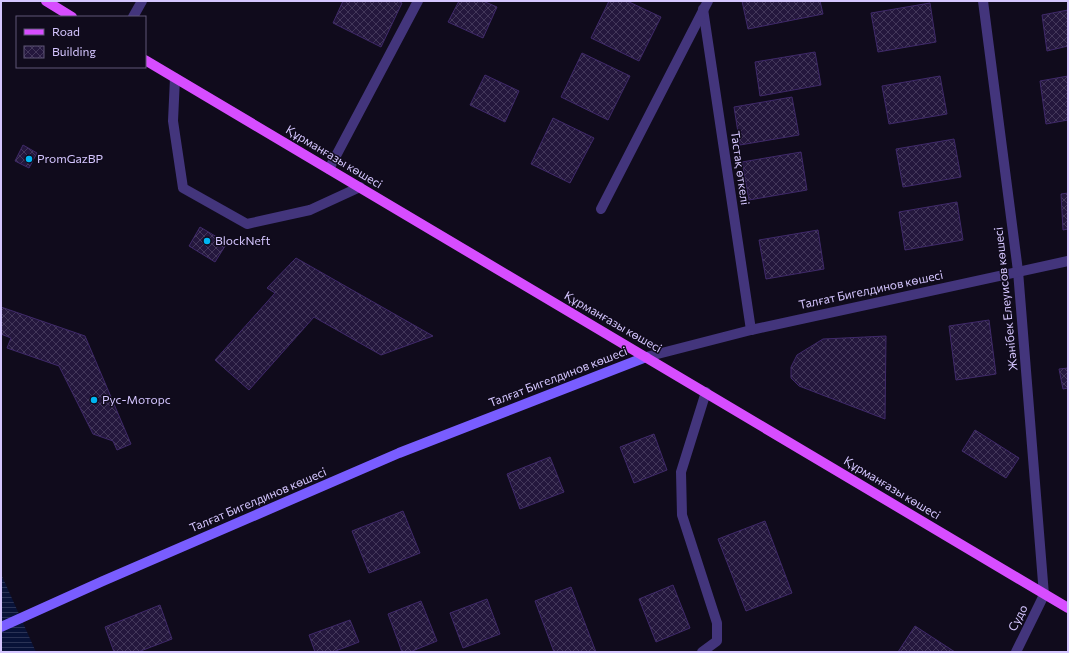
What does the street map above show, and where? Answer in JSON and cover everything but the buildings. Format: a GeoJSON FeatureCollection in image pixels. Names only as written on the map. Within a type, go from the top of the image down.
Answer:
{"type":"FeatureCollection","features":[{"type":"Feature","properties":{"kind":"main road"},"geometry":{"type":"LineString","coordinates":[[46,1],[70,16]]}},
{"type":"Feature","properties":{"kind":"main road","name":"Құрманғазы көшесі"},"geometry":{"type":"LineString","coordinates":[[146,61],[1068,608]]}},
{"type":"Feature","properties":{"kind":"street"},"geometry":{"type":"LineString","coordinates":[[134,16],[142,1]]}},
{"type":"Feature","properties":{"kind":"street"},"geometry":{"type":"LineString","coordinates":[[329,169],[418,1]]}},
{"type":"Feature","properties":{"kind":"street","name":"Жәнібек Елеуисов көшесі"},"geometry":{"type":"LineString","coordinates":[[983,1],[1018,271],[1044,595]]}},
{"type":"Feature","properties":{"kind":"street","name":"Тастақ өткелі"},"geometry":{"type":"LineString","coordinates":[[601,209],[705,5]]}},
{"type":"Feature","properties":{"kind":"street","name":"Тастақ өткелі"},"geometry":{"type":"LineString","coordinates":[[705,5],[751,330]]}},
{"type":"Feature","properties":{"kind":"street"},"geometry":{"type":"LineString","coordinates":[[175,78],[173,120],[183,188],[247,224],[310,210],[360,188]]}},
{"type":"Feature","properties":{"kind":"street","name":"Талғат Бигелдинов көшесі"},"geometry":{"type":"LineString","coordinates":[[1,627],[103,581],[399,453],[646,357],[751,330],[1068,261]]}},
{"type":"Feature","properties":{"kind":"street"},"geometry":{"type":"LineString","coordinates":[[702,652],[717,641],[717,623],[682,516],[682,472],[706,392]]}},
{"type":"Feature","properties":{"kind":"street","name":"Судо"},"geometry":{"type":"LineString","coordinates":[[1016,652],[1044,595]]}},
{"type":"Feature","properties":{"kind":"water"},"geometry":{"type":"Polygon","coordinates":[[[1,574],[36,652],[3,652],[1,648],[1,574]]]}},
{"type":"Feature","properties":{"kind":"place","name":"PromGazBP"},"geometry":{"type":"Point","coordinates":[29,159]}},
{"type":"Feature","properties":{"kind":"place","name":"BlockNeft"},"geometry":{"type":"Point","coordinates":[207,241]}},
{"type":"Feature","properties":{"kind":"place","name":"Рус-Моторс"},"geometry":{"type":"Point","coordinates":[94,400]}}]}
